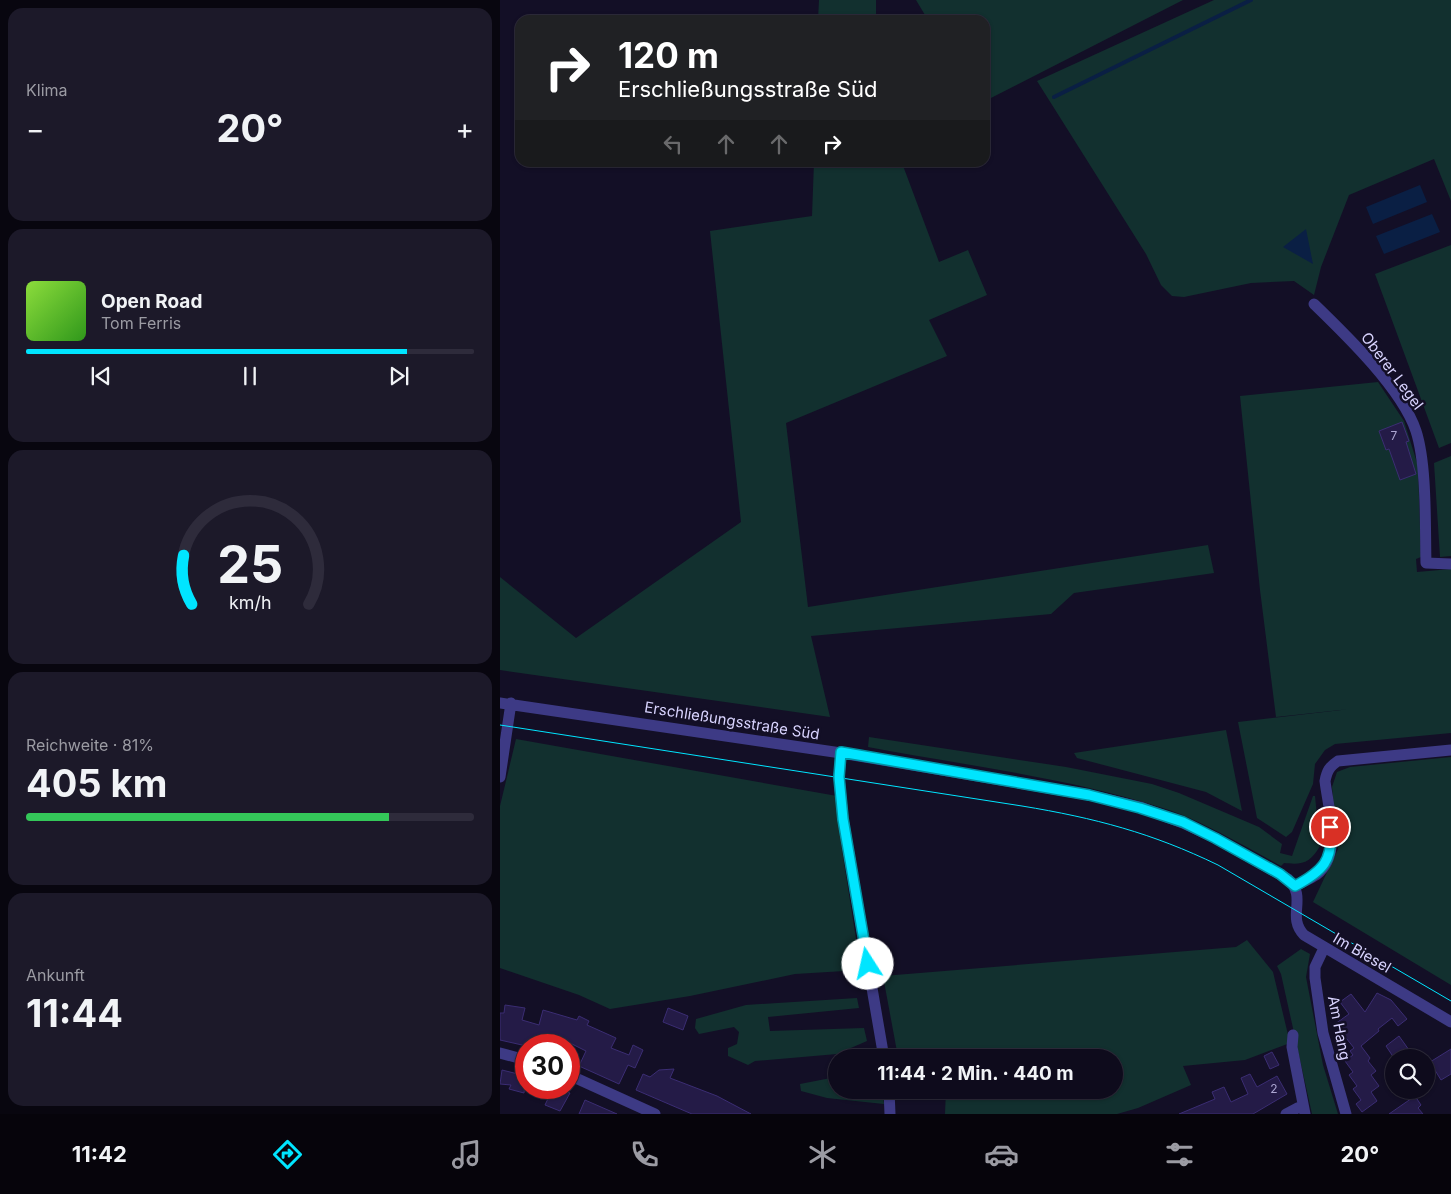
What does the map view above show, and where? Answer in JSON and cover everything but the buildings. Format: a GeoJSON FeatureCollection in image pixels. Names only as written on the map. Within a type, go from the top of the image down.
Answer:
{"type":"FeatureCollection","features":[{"type":"Feature","properties":{"kind":"street","name":"Oberer Legel"},"geometry":{"type":"LineString","coordinates":[[1314,304],[1354,344],[1408,412],[1416,432],[1421,459],[1426,564],[1451,564]]}},
{"type":"Feature","properties":{"kind":"street","name":"Erschließungsstraße Süd"},"geometry":{"type":"LineString","coordinates":[[505,703],[841,752],[1089,795],[1140,808],[1183,822],[1280,874],[1295,886]]}},
{"type":"Feature","properties":{"kind":"street"},"geometry":{"type":"LineString","coordinates":[[500,777],[505,703]]}},
{"type":"Feature","properties":{"kind":"street"},"geometry":{"type":"LineString","coordinates":[[1295,886],[1320,872],[1330,853],[1332,842],[1326,781],[1327,771],[1332,765],[1338,761],[1451,750]]}},
{"type":"Feature","properties":{"kind":"street"},"geometry":{"type":"LineString","coordinates":[[841,752],[839,777],[843,819],[882,1049]]}},
{"type":"Feature","properties":{"kind":"street","name":"Im Biesel"},"geometry":{"type":"LineString","coordinates":[[1295,886],[1298,894],[1297,925],[1304,936],[1451,1022]]}},
{"type":"Feature","properties":{"kind":"street","name":"Am Hang"},"geometry":{"type":"LineString","coordinates":[[1324,948],[1315,967],[1315,978],[1323,1033],[1346,1114]]}},
{"type":"Feature","properties":{"kind":"street"},"geometry":{"type":"LineString","coordinates":[[1286,1114],[1304,1110],[1292,1047],[1292,1035]]}},
{"type":"Feature","properties":{"kind":"street"},"geometry":{"type":"LineString","coordinates":[[500,1053],[515,1057]]}},
{"type":"Feature","properties":{"kind":"street"},"geometry":{"type":"LineString","coordinates":[[580,1080],[655,1114]]}},
{"type":"Feature","properties":{"kind":"street"},"geometry":{"type":"LineString","coordinates":[[889,1099],[890,1114]]}},
{"type":"Feature","properties":{"kind":"green space"},"geometry":{"type":"Polygon","coordinates":[[[819,0],[876,0],[876,15],[818,15],[819,0]]]}},
{"type":"Feature","properties":{"kind":"green space"},"geometry":{"type":"Polygon","coordinates":[[[916,0],[1183,0],[990,98],[990,15],[925,15],[916,0]]]}},
{"type":"Feature","properties":{"kind":"green space"},"geometry":{"type":"Polygon","coordinates":[[[1214,0],[1451,0],[1451,201],[1434,159],[1349,195],[1321,267],[1314,295],[1294,281],[1251,283],[1184,297],[1172,296],[1161,285],[1146,254],[1037,81],[1214,0]]]}},
{"type":"Feature","properties":{"kind":"green space"},"geometry":{"type":"Polygon","coordinates":[[[814,167],[903,167],[939,262],[968,250],[987,295],[929,320],[947,356],[786,423],[808,607],[1208,545],[1214,573],[1074,593],[1051,614],[811,636],[830,717],[500,670],[500,577],[576,638],[741,522],[710,231],[812,216],[814,167]]]}},
{"type":"Feature","properties":{"kind":"green space"},"geometry":{"type":"Polygon","coordinates":[[[1451,245],[1451,443],[1439,448],[1375,274],[1451,245]]]}},
{"type":"Feature","properties":{"kind":"green space"},"geometry":{"type":"Polygon","coordinates":[[[1378,382],[1404,421],[1418,466],[1421,557],[1416,559],[1417,572],[1451,569],[1451,733],[1335,744],[1325,750],[1315,764],[1313,784],[1292,832],[1286,837],[1257,818],[1238,722],[1350,709],[1276,717],[1260,590],[1240,396],[1378,382]]]}},
{"type":"Feature","properties":{"kind":"green space"},"geometry":{"type":"Polygon","coordinates":[[[1451,456],[1451,556],[1440,557],[1434,463],[1451,456]]]}},
{"type":"Feature","properties":{"kind":"green space"},"geometry":{"type":"Polygon","coordinates":[[[1226,730],[1242,811],[1206,792],[1077,758],[1074,753],[1226,730]]]}},
{"type":"Feature","properties":{"kind":"green space"},"geometry":{"type":"Polygon","coordinates":[[[869,737],[1066,767],[1152,784],[1179,793],[1259,827],[1282,844],[1280,853],[1292,856],[1313,796],[1315,796],[1320,846],[1313,856],[1305,862],[1296,864],[1284,863],[1281,866],[1212,829],[1169,810],[1095,789],[1058,781],[868,747],[869,737]]]}},
{"type":"Feature","properties":{"kind":"green space"},"geometry":{"type":"Polygon","coordinates":[[[516,739],[837,796],[842,850],[861,970],[795,974],[690,996],[610,1009],[579,995],[500,968],[500,806],[516,739]]]}},
{"type":"Feature","properties":{"kind":"green space"},"geometry":{"type":"Polygon","coordinates":[[[1451,757],[1451,985],[1313,902],[1338,849],[1332,787],[1337,772],[1350,767],[1451,757]]]}},
{"type":"Feature","properties":{"kind":"green space"},"geometry":{"type":"Polygon","coordinates":[[[1247,940],[1273,972],[1290,1043],[1245,1060],[1183,1066],[1191,1085],[1138,1108],[1117,1114],[945,1114],[946,1099],[1123,1099],[1123,1049],[897,1049],[883,976],[1236,947],[1247,940]]]}},
{"type":"Feature","properties":{"kind":"green space"},"geometry":{"type":"Polygon","coordinates":[[[1301,949],[1310,954],[1306,977],[1323,1065],[1338,1114],[1312,1114],[1281,974],[1277,966],[1301,949]]]}},
{"type":"Feature","properties":{"kind":"green space"},"geometry":{"type":"Polygon","coordinates":[[[857,998],[859,1008],[768,1017],[770,1031],[864,1028],[867,1041],[849,1049],[828,1049],[828,1055],[755,1061],[748,1065],[728,1056],[728,1048],[737,1044],[739,1032],[734,1027],[699,1034],[695,1028],[696,1019],[746,1005],[857,998]]]}},
{"type":"Feature","properties":{"kind":"green space"},"geometry":{"type":"Polygon","coordinates":[[[828,1079],[828,1098],[801,1091],[800,1084],[828,1079]]]}},
{"type":"Feature","properties":{"kind":"green space"},"geometry":{"type":"Polygon","coordinates":[[[836,1099],[883,1099],[884,1104],[836,1099]]]}},
{"type":"Feature","properties":{"kind":"water"},"geometry":{"type":"Polygon","coordinates":[[[1420,185],[1427,202],[1373,224],[1366,207],[1420,185]]]}},
{"type":"Feature","properties":{"kind":"water"},"geometry":{"type":"Polygon","coordinates":[[[1432,214],[1440,232],[1384,254],[1376,236],[1432,214]]]}},
{"type":"Feature","properties":{"kind":"water"},"geometry":{"type":"Polygon","coordinates":[[[1306,229],[1313,264],[1283,247],[1306,229]]]}},
{"type":"Feature","properties":{"kind":"waterway"},"geometry":{"type":"LineString","coordinates":[[1054,97],[1251,0]]}},
{"type":"Feature","properties":{"kind":"tram line"},"geometry":{"type":"LineString","coordinates":[[500,725],[1022,806],[1123,828],[1170,844],[1218,865],[1451,1001]]}},
{"type":"Feature","properties":{"kind":"route"},"geometry":{"type":"LineString","coordinates":[[868,964],[843,819],[839,777],[841,752],[978,774],[1089,795],[1140,808],[1183,822],[1215,838],[1266,865],[1288,879],[1295,886],[1320,872],[1330,853],[1332,842],[1330,827]]}}]}
